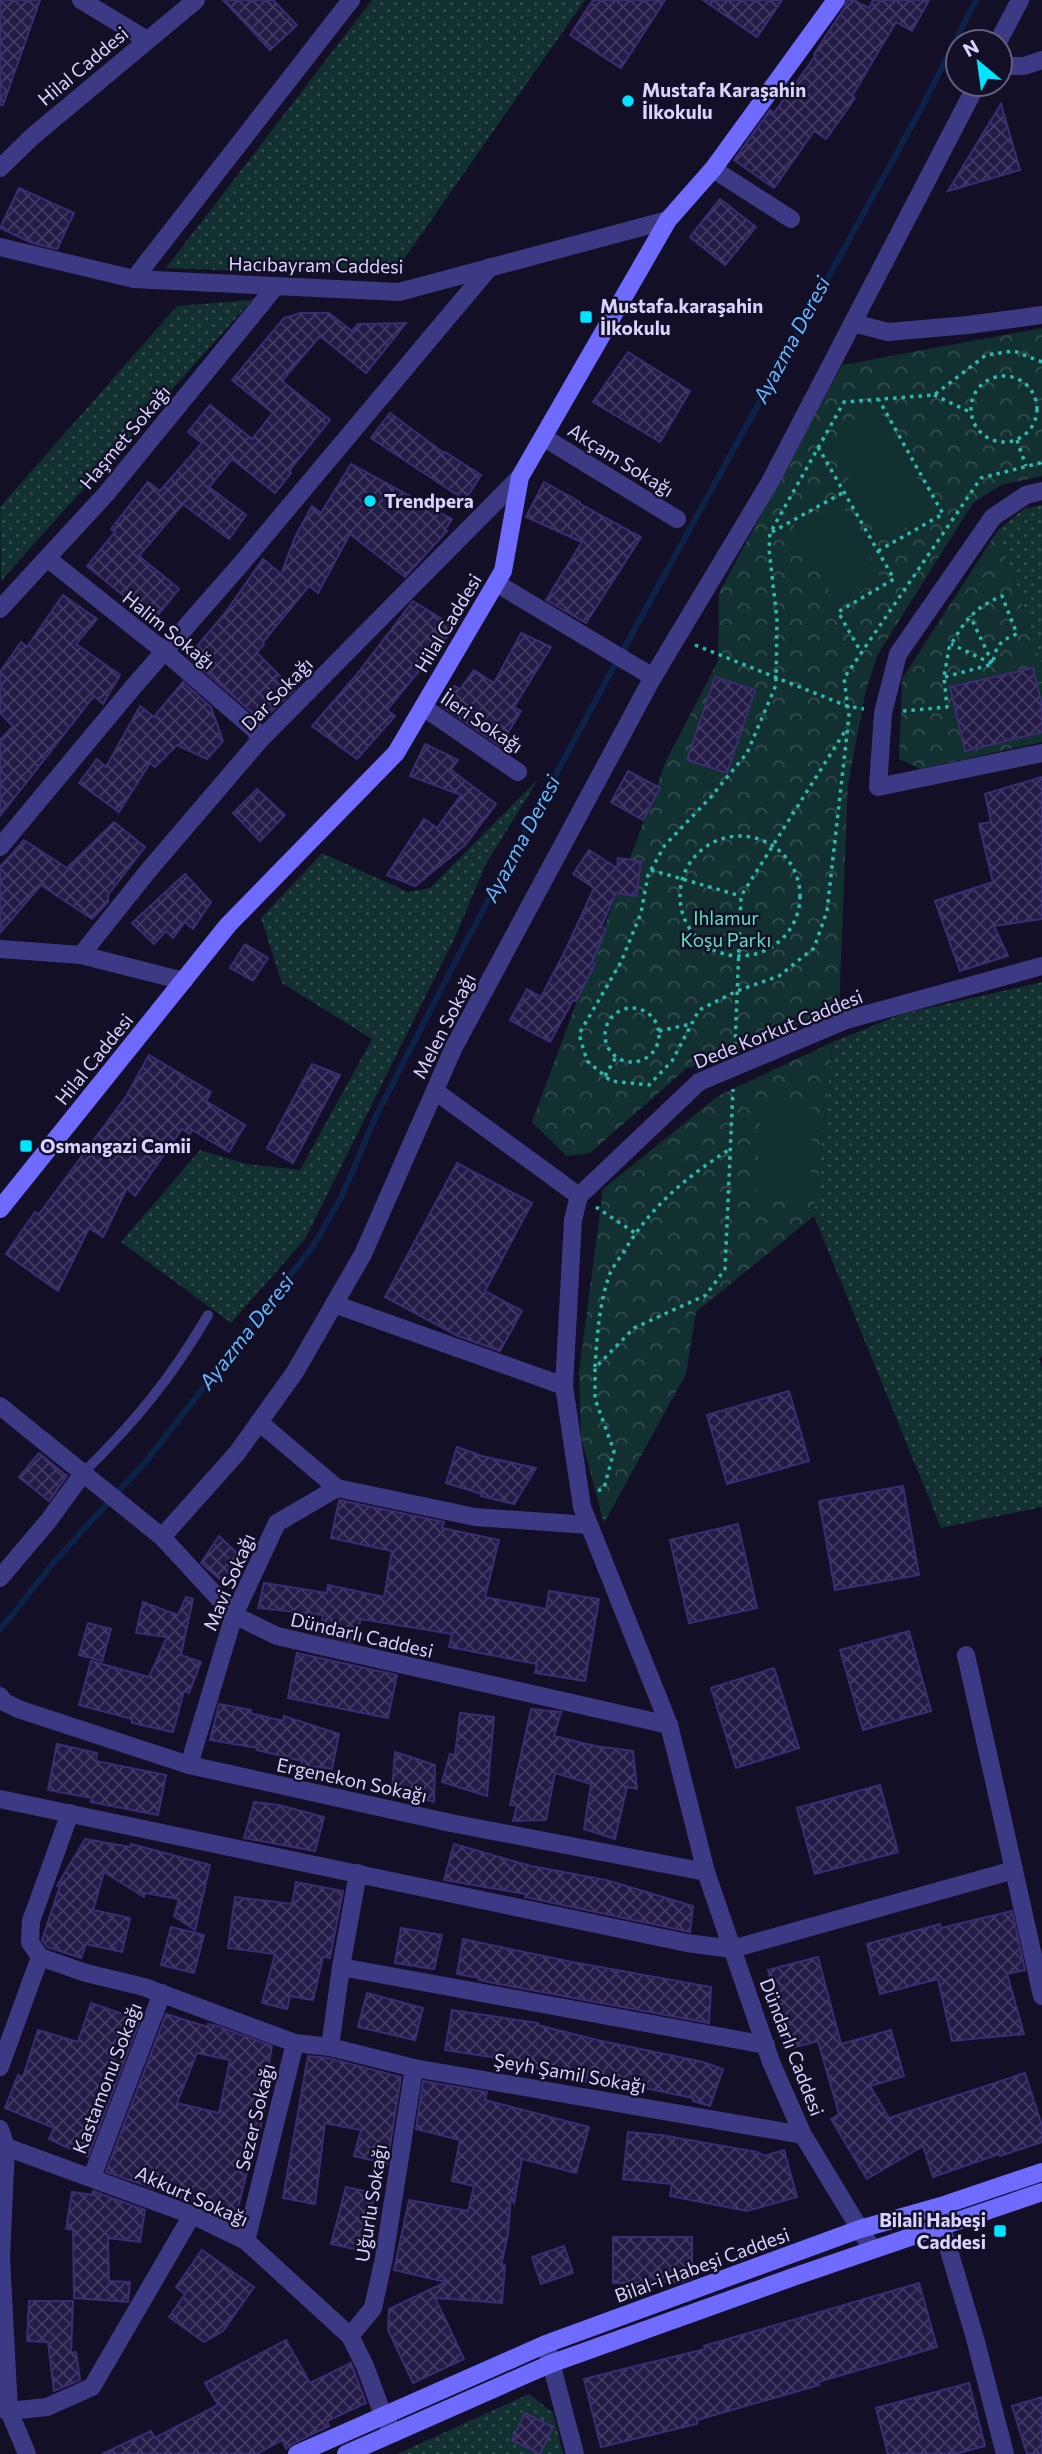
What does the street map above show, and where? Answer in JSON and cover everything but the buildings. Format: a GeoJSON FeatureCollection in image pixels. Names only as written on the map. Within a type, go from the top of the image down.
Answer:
{"type":"FeatureCollection","features":[{"type":"Feature","properties":{"kind":"street"},"geometry":{"type":"LineString","coordinates":[[81,0],[147,40]]}},
{"type":"Feature","properties":{"kind":"street","name":"Hilal Caddesi"},"geometry":{"type":"LineString","coordinates":[[0,168],[33,136],[196,0]]}},
{"type":"Feature","properties":{"kind":"street"},"geometry":{"type":"LineString","coordinates":[[134,279],[351,0]]}},
{"type":"Feature","properties":{"kind":"street","name":"Hilal Caddesi"},"geometry":{"type":"LineString","coordinates":[[0,1209],[228,925],[396,753],[503,571],[520,477],[668,220],[713,169],[836,0]]}},
{"type":"Feature","properties":{"kind":"street"},"geometry":{"type":"LineString","coordinates":[[1005,28],[1020,0]]}},
{"type":"Feature","properties":{"kind":"street"},"geometry":{"type":"LineString","coordinates":[[1014,66],[1042,60]]}},
{"type":"Feature","properties":{"kind":"street","name":"Melen Sokağı"},"geometry":{"type":"LineString","coordinates":[[162,1537],[237,1452],[295,1372],[363,1254],[454,1047],[653,677],[770,482],[970,98]]}},
{"type":"Feature","properties":{"kind":"street"},"geometry":{"type":"LineString","coordinates":[[713,169],[791,219]]}},
{"type":"Feature","properties":{"kind":"street","name":"Hacıbayram Caddesi"},"geometry":{"type":"LineString","coordinates":[[0,247],[134,279],[399,292],[668,220]]}},
{"type":"Feature","properties":{"kind":"street"},"geometry":{"type":"LineString","coordinates":[[0,847],[242,564],[490,267]]}},
{"type":"Feature","properties":{"kind":"street","name":"Haşmet Sokağı"},"geometry":{"type":"LineString","coordinates":[[0,609],[106,494],[276,286]]}},
{"type":"Feature","properties":{"kind":"street"},"geometry":{"type":"LineString","coordinates":[[853,323],[888,332],[1042,315]]}},
{"type":"Feature","properties":{"kind":"street","name":"Akçam Sokağı"},"geometry":{"type":"LineString","coordinates":[[543,437],[677,519]]}},
{"type":"Feature","properties":{"kind":"street","name":"Dar Sokağı"},"geometry":{"type":"LineString","coordinates":[[81,955],[148,871],[260,740],[520,477]]}},
{"type":"Feature","properties":{"kind":"street"},"geometry":{"type":"LineString","coordinates":[[1042,491],[1026,495],[993,517],[898,654],[883,713],[878,787],[1042,753]]}},
{"type":"Feature","properties":{"kind":"street","name":"Halim Sokağı"},"geometry":{"type":"LineString","coordinates":[[47,558],[164,652],[255,730],[260,740]]}},
{"type":"Feature","properties":{"kind":"street"},"geometry":{"type":"LineString","coordinates":[[496,583],[653,677]]}},
{"type":"Feature","properties":{"kind":"street","name":"İleri Sokağı"},"geometry":{"type":"LineString","coordinates":[[423,707],[518,772]]}},
{"type":"Feature","properties":{"kind":"street"},"geometry":{"type":"LineString","coordinates":[[0,949],[81,955],[184,981]]}},
{"type":"Feature","properties":{"kind":"street","name":"Dede Korkut Caddesi"},"geometry":{"type":"LineString","coordinates":[[579,1196],[699,1082],[846,1020],[1042,966]]}},
{"type":"Feature","properties":{"kind":"street"},"geometry":{"type":"LineString","coordinates":[[435,1091],[579,1196]]}},
{"type":"Feature","properties":{"kind":"street","name":"Dündarlı Caddesi"},"geometry":{"type":"LineString","coordinates":[[579,1196],[573,1220],[564,1386],[581,1500],[588,1525],[669,1725],[706,1872],[765,2045],[803,2135],[872,2249]]}},
{"type":"Feature","properties":{"kind":"street"},"geometry":{"type":"LineString","coordinates":[[334,1304],[564,1386]]}},
{"type":"Feature","properties":{"kind":"street","name":"Dündarlı Caddesi"},"geometry":{"type":"LineString","coordinates":[[0,1406],[162,1537],[234,1615],[277,1636],[669,1725]]}},
{"type":"Feature","properties":{"kind":"street"},"geometry":{"type":"LineString","coordinates":[[259,1422],[337,1488],[475,1517],[588,1525]]}},
{"type":"Feature","properties":{"kind":"street"},"geometry":{"type":"LineString","coordinates":[[0,1579],[49,1520],[84,1472]]}},
{"type":"Feature","properties":{"kind":"street","name":"Mavi Sokağı"},"geometry":{"type":"LineString","coordinates":[[189,1765],[234,1615],[277,1523],[337,1488]]}},
{"type":"Feature","properties":{"kind":"street"},"geometry":{"type":"LineString","coordinates":[[966,1655],[1042,1996]]}},
{"type":"Feature","properties":{"kind":"street","name":"Ergenekon Sokağı"},"geometry":{"type":"LineString","coordinates":[[2,1699],[21,1710],[189,1765],[451,1823],[706,1872]]}},
{"type":"Feature","properties":{"kind":"street"},"geometry":{"type":"LineString","coordinates":[[0,1799],[687,1943],[732,1949],[1014,1870]]}},
{"type":"Feature","properties":{"kind":"street"},"geometry":{"type":"LineString","coordinates":[[0,2067],[40,1957],[30,1942],[31,1921],[70,1813]]}},
{"type":"Feature","properties":{"kind":"street"},"geometry":{"type":"LineString","coordinates":[[330,2046],[358,1873]]}},
{"type":"Feature","properties":{"kind":"street","name":"Şeyh Şamil Sokağı"},"geometry":{"type":"LineString","coordinates":[[40,1957],[86,1973],[162,1993],[295,2043],[330,2046],[414,2068],[803,2135]]}},
{"type":"Feature","properties":{"kind":"street"},"geometry":{"type":"LineString","coordinates":[[341,1967],[765,2045]]}},
{"type":"Feature","properties":{"kind":"street","name":"Kastamonu Sokağı"},"geometry":{"type":"LineString","coordinates":[[92,2177],[162,1993]]}},
{"type":"Feature","properties":{"kind":"street","name":"Sezer Sokağı"},"geometry":{"type":"LineString","coordinates":[[246,2241],[295,2043]]}},
{"type":"Feature","properties":{"kind":"street","name":"Uğurlu Sokağı"},"geometry":{"type":"LineString","coordinates":[[350,2336],[373,2308],[384,2258],[414,2068]]}},
{"type":"Feature","properties":{"kind":"street"},"geometry":{"type":"LineString","coordinates":[[0,2129],[6,2147],[1,2258],[3,2414],[27,2454]]}},
{"type":"Feature","properties":{"kind":"street","name":"Akkurt Sokağı"},"geometry":{"type":"LineString","coordinates":[[6,2147],[192,2215],[246,2241],[350,2336],[365,2366],[383,2416]]}},
{"type":"Feature","properties":{"kind":"street","name":"Bilal-i Habeşi Caddesi"},"geometry":{"type":"LineString","coordinates":[[297,2454],[547,2344],[860,2229],[941,2206],[1042,2172]]}},
{"type":"Feature","properties":{"kind":"street"},"geometry":{"type":"LineString","coordinates":[[346,2454],[550,2364],[872,2249],[1042,2192]]}},
{"type":"Feature","properties":{"kind":"street"},"geometry":{"type":"LineString","coordinates":[[941,2206],[942,2227],[975,2338],[1005,2454]]}},
{"type":"Feature","properties":{"kind":"street"},"geometry":{"type":"LineString","coordinates":[[3,2414],[47,2407],[92,2387],[192,2215]]}},
{"type":"Feature","properties":{"kind":"street"},"geometry":{"type":"LineString","coordinates":[[547,2344],[575,2454]]}},
{"type":"Feature","properties":{"kind":"street"},"geometry":{"type":"LineString","coordinates":[[383,2416],[394,2433]]}},
{"type":"Feature","properties":{"kind":"lane"},"geometry":{"type":"LineString","coordinates":[[84,1472],[116,1441],[158,1391],[183,1358],[208,1315]]}},
{"type":"Feature","properties":{"kind":"path"},"geometry":{"type":"LineString","coordinates":[[934,395],[986,355],[1014,351],[1042,362]]}},
{"type":"Feature","properties":{"kind":"path"},"geometry":{"type":"LineString","coordinates":[[1007,376],[1028,386],[1034,395],[1037,407],[1032,427],[1017,440],[996,442],[978,432],[970,412],[971,401],[984,382],[1007,376]]}},
{"type":"Feature","properties":{"kind":"path"},"geometry":{"type":"LineString","coordinates":[[970,412],[934,395],[844,402],[770,533],[769,549],[777,620],[776,685],[747,753],[710,798],[665,845],[648,875],[641,912],[621,962],[579,1034],[587,1061],[611,1081],[649,1085],[672,1060],[699,1010],[737,991],[779,976],[814,948],[827,911],[849,716],[844,678],[981,478],[1040,463],[1042,460]]}},
{"type":"Feature","properties":{"kind":"path"},"geometry":{"type":"LineString","coordinates":[[877,551],[943,514],[879,400]]}},
{"type":"Feature","properties":{"kind":"path"},"geometry":{"type":"LineString","coordinates":[[1017,440],[1026,466]]}},
{"type":"Feature","properties":{"kind":"path"},"geometry":{"type":"LineString","coordinates":[[818,447],[894,579],[838,612],[862,653]]}},
{"type":"Feature","properties":{"kind":"path"},"geometry":{"type":"LineString","coordinates":[[770,533],[844,492]]}},
{"type":"Feature","properties":{"kind":"path"},"geometry":{"type":"LineString","coordinates":[[944,677],[993,664],[971,616]]}},
{"type":"Feature","properties":{"kind":"path"},"geometry":{"type":"LineString","coordinates":[[595,1368],[634,1328],[706,1295],[725,1269],[741,896],[847,727]]}},
{"type":"Feature","properties":{"kind":"path"},"geometry":{"type":"LineString","coordinates":[[737,835],[755,838],[773,845],[790,864],[800,888],[794,922],[785,936],[772,947],[756,954],[739,957],[720,954],[704,945],[690,932],[682,916],[679,897],[681,879],[702,848],[719,839],[737,835]]}},
{"type":"Feature","properties":{"kind":"path"},"geometry":{"type":"LineString","coordinates":[[651,870],[741,896]]}},
{"type":"Feature","properties":{"kind":"path"},"geometry":{"type":"LineString","coordinates":[[629,1008],[647,1012],[654,1018],[659,1031],[658,1045],[647,1058],[630,1062],[616,1057],[609,1049],[605,1032],[612,1017],[629,1008]]}},
{"type":"Feature","properties":{"kind":"path"},"geometry":{"type":"LineString","coordinates":[[659,1031],[692,1024]]}},
{"type":"Feature","properties":{"kind":"path"},"geometry":{"type":"LineString","coordinates":[[605,1076],[616,1057]]}},
{"type":"Feature","properties":{"kind":"path"},"geometry":{"type":"LineString","coordinates":[[581,1500],[604,1488],[614,1451],[595,1399],[598,1327],[609,1275],[635,1233],[663,1199],[695,1171],[730,1149]]}},
{"type":"Feature","properties":{"kind":"path"},"geometry":{"type":"LineString","coordinates":[[579,1196],[635,1233]]}},
{"type":"Feature","properties":{"kind":"green space"},"geometry":{"type":"Polygon","coordinates":[[[372,0],[585,0],[395,272],[166,268],[372,0]]]}},
{"type":"Feature","properties":{"kind":"green space"},"geometry":{"type":"Polygon","coordinates":[[[252,300],[1,581],[0,507],[177,306],[252,300]]]}},
{"type":"Feature","properties":{"kind":"green space","name":"Ihlamur Koşu Parkı"},"geometry":{"type":"Polygon","coordinates":[[[1042,328],[1042,476],[1001,485],[973,503],[878,654],[866,690],[848,784],[839,1009],[686,1069],[590,1153],[567,1156],[532,1122],[666,761],[718,661],[719,593],[842,365],[1042,328]]]}},
{"type":"Feature","properties":{"kind":"green space"},"geometry":{"type":"Polygon","coordinates":[[[880,412],[935,511],[883,540],[828,441],[880,412]]]}},
{"type":"Feature","properties":{"kind":"green space"},"geometry":{"type":"Polygon","coordinates":[[[840,501],[882,580],[837,604],[794,525],[840,501]]]}},
{"type":"Feature","properties":{"kind":"green space"},"geometry":{"type":"Polygon","coordinates":[[[1042,505],[1042,667],[998,530],[1024,509],[1042,505]]]}},
{"type":"Feature","properties":{"kind":"green space"},"geometry":{"type":"Polygon","coordinates":[[[998,530],[1042,667],[1042,742],[920,769],[899,759],[902,679],[998,530]]]}},
{"type":"Feature","properties":{"kind":"green space"},"geometry":{"type":"Polygon","coordinates":[[[539,778],[486,864],[456,935],[305,1239],[231,1323],[121,1242],[200,1150],[247,1164],[300,1170],[372,1039],[282,983],[261,918],[322,853],[408,892],[430,888],[539,778]]]}},
{"type":"Feature","properties":{"kind":"green space"},"geometry":{"type":"Polygon","coordinates":[[[1042,982],[1042,1357],[1039,1358],[1042,1369],[1042,1507],[941,1528],[814,1216],[833,1042],[902,1014],[1042,982]]]}},
{"type":"Feature","properties":{"kind":"green space"},"geometry":{"type":"Polygon","coordinates":[[[833,1042],[814,1216],[696,1312],[686,1374],[604,1523],[581,1437],[579,1372],[603,1189],[718,1096],[833,1042]]]}},
{"type":"Feature","properties":{"kind":"green space"},"geometry":{"type":"Polygon","coordinates":[[[761,1105],[814,1108],[809,1198],[756,1196],[761,1105]]]}},
{"type":"Feature","properties":{"kind":"green space"},"geometry":{"type":"Polygon","coordinates":[[[529,2394],[553,2413],[563,2454],[397,2454],[529,2394]]]}},
{"type":"Feature","properties":{"kind":"waterway","name":"Ayazma Deresi"},"geometry":{"type":"LineString","coordinates":[[0,1630],[54,1562],[148,1459],[313,1246],[342,1196],[375,1118],[451,970],[600,692],[922,107],[976,0]]}},
{"type":"Feature","properties":{"kind":"place","name":"Mustafa Karaşahin İlkokulu"},"geometry":{"type":"Point","coordinates":[628,101]}},
{"type":"Feature","properties":{"kind":"place","name":"Mustafa.karaşahin İlkokulu"},"geometry":{"type":"Point","coordinates":[586,317]}},
{"type":"Feature","properties":{"kind":"place","name":"Trendpera"},"geometry":{"type":"Point","coordinates":[370,501]}},
{"type":"Feature","properties":{"kind":"place","name":"Osmangazi Camii"},"geometry":{"type":"Point","coordinates":[26,1146]}},
{"type":"Feature","properties":{"kind":"place","name":"Bilali Habeşi Caddesi"},"geometry":{"type":"Point","coordinates":[1000,2231]}}]}
